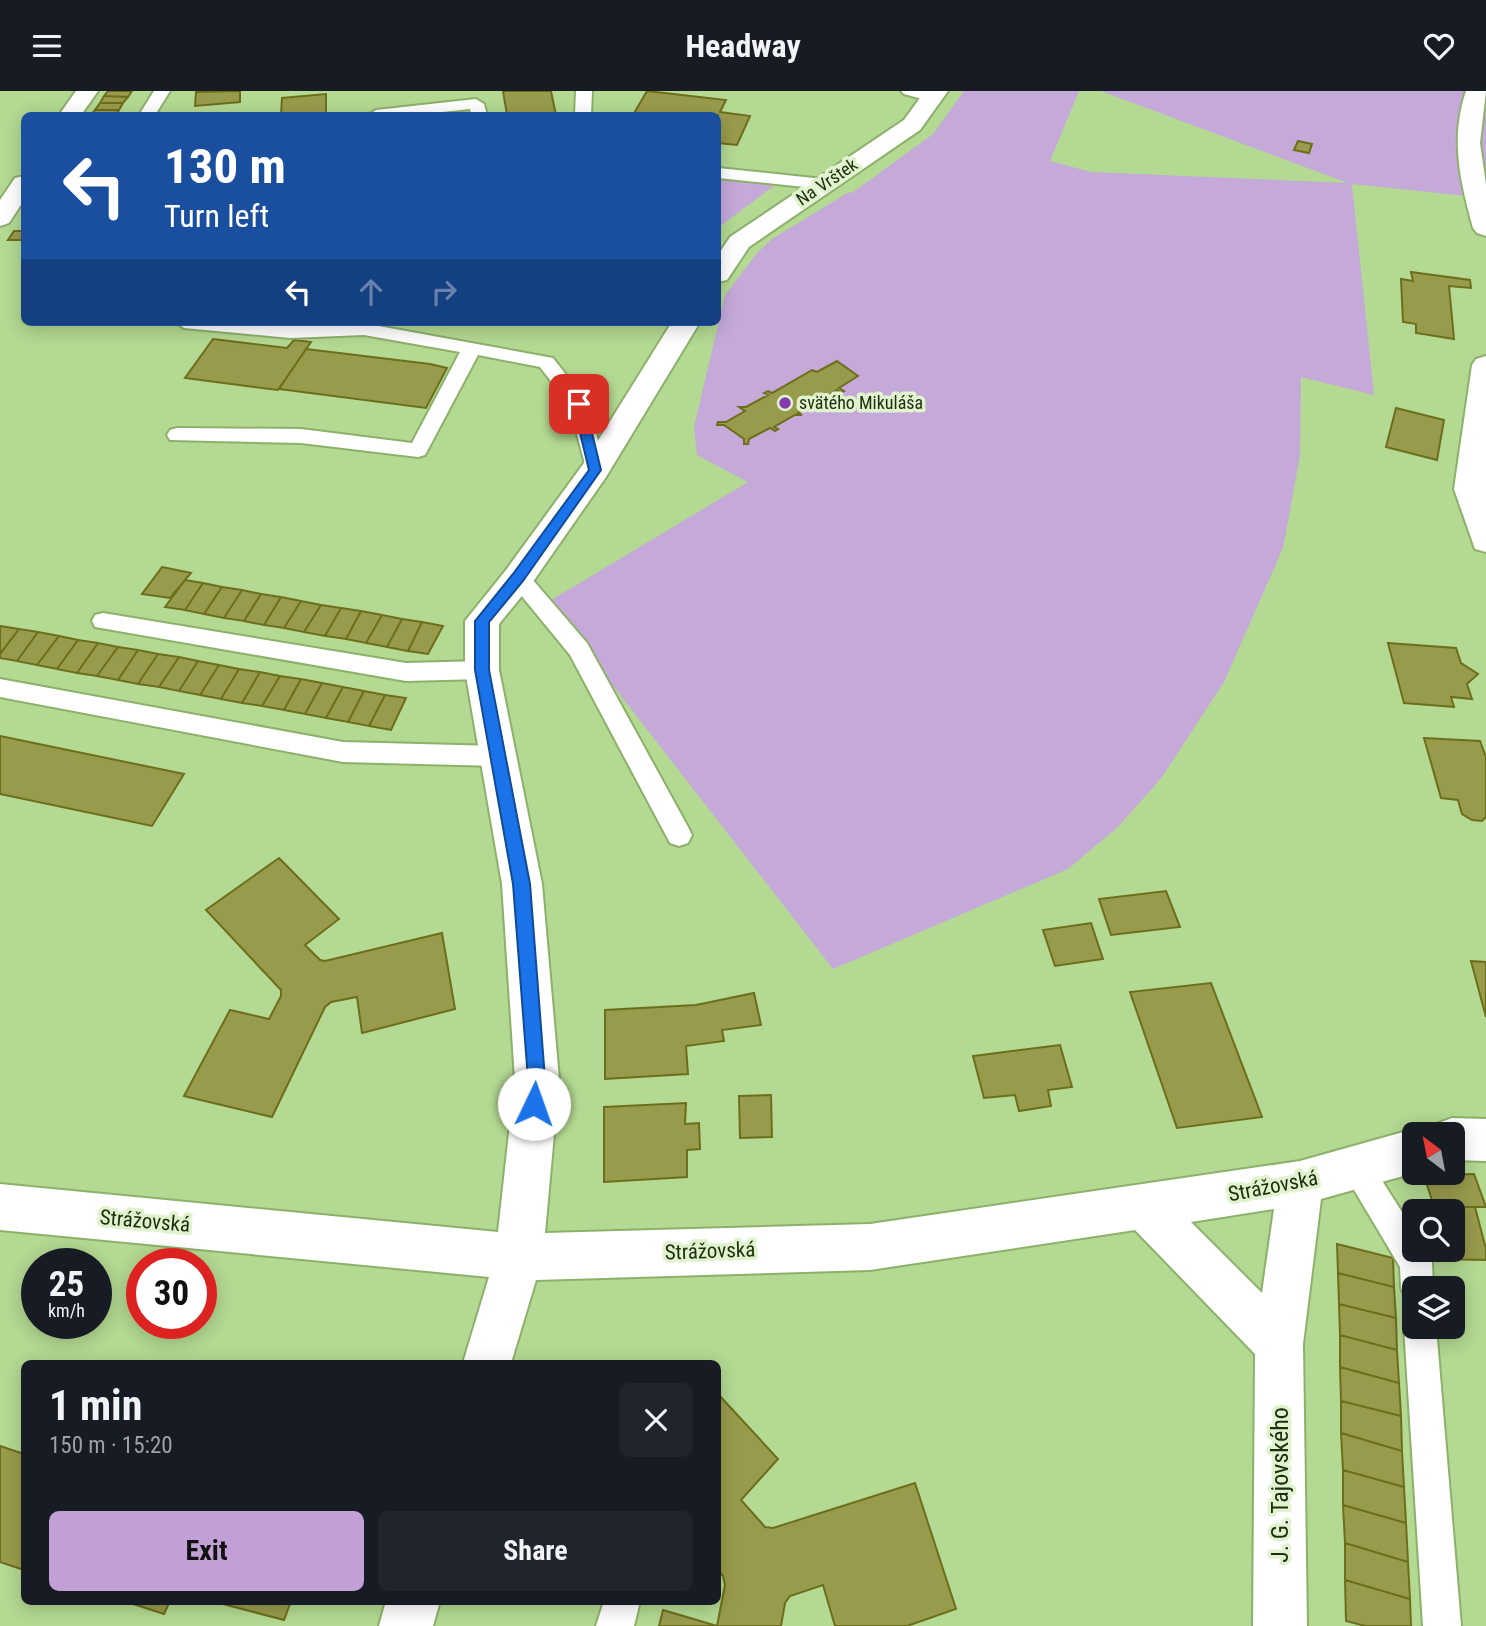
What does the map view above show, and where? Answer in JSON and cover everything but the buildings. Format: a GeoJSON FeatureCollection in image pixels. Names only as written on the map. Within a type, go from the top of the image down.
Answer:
{"type":"FeatureCollection","features":[{"type":"Feature","properties":{"kind":"street"},"geometry":{"type":"LineString","coordinates":[[72,112],[87,91]]}},
{"type":"Feature","properties":{"kind":"street"},"geometry":{"type":"LineString","coordinates":[[1477,91],[1468,116],[1469,170],[1486,228]]}},
{"type":"Feature","properties":{"kind":"street","name":"Na Vrštek"},"geometry":{"type":"LineString","coordinates":[[721,269],[738,242],[912,125],[935,94]]}},
{"type":"Feature","properties":{"kind":"street"},"geometry":{"type":"LineString","coordinates":[[0,218],[21,187]]}},
{"type":"Feature","properties":{"kind":"street"},"geometry":{"type":"LineString","coordinates":[[488,1360],[519,1257],[537,1079],[522,884],[482,670],[482,621],[518,578],[595,470],[684,326]]}},
{"type":"Feature","properties":{"kind":"street"},"geometry":{"type":"LineString","coordinates":[[1486,365],[1469,489],[1486,541]]}},
{"type":"Feature","properties":{"kind":"street"},"geometry":{"type":"LineString","coordinates":[[1465,1139],[1486,1140]]}},
{"type":"Feature","properties":{"kind":"street","name":"Strážovská"},"geometry":{"type":"LineString","coordinates":[[0,1207],[519,1257],[870,1247],[1300,1183],[1402,1155]]}},
{"type":"Feature","properties":{"kind":"street","name":"J. G. Tajovského"},"geometry":{"type":"LineString","coordinates":[[1280,1626],[1279,1344],[1300,1183]]}},
{"type":"Feature","properties":{"kind":"street"},"geometry":{"type":"LineString","coordinates":[[1145,1208],[1279,1344]]}},
{"type":"Feature","properties":{"kind":"street"},"geometry":{"type":"LineString","coordinates":[[406,1626],[412,1605]]}},
{"type":"Feature","properties":{"kind":"lane"},"geometry":{"type":"LineString","coordinates":[[149,112],[162,91]]}},
{"type":"Feature","properties":{"kind":"lane"},"geometry":{"type":"LineString","coordinates":[[583,112],[584,91]]}},
{"type":"Feature","properties":{"kind":"lane"},"geometry":{"type":"LineString","coordinates":[[909,91],[935,94]]}},
{"type":"Feature","properties":{"kind":"lane"},"geometry":{"type":"LineString","coordinates":[[403,112],[476,104],[478,112]]}},
{"type":"Feature","properties":{"kind":"lane"},"geometry":{"type":"LineString","coordinates":[[721,173],[823,184]]}},
{"type":"Feature","properties":{"kind":"lane"},"geometry":{"type":"LineString","coordinates":[[223,326],[290,333],[355,326]]}},
{"type":"Feature","properties":{"kind":"lane"},"geometry":{"type":"LineString","coordinates":[[369,326],[545,362],[579,404],[595,470]]}},
{"type":"Feature","properties":{"kind":"lane"},"geometry":{"type":"LineString","coordinates":[[177,435],[301,436],[418,450],[472,348]]}},
{"type":"Feature","properties":{"kind":"lane"},"geometry":{"type":"LineString","coordinates":[[518,578],[579,649],[679,835]]}},
{"type":"Feature","properties":{"kind":"lane"},"geometry":{"type":"LineString","coordinates":[[103,621],[406,672],[482,670]]}},
{"type":"Feature","properties":{"kind":"lane"},"geometry":{"type":"LineString","coordinates":[[0,688],[343,752],[497,756]]}},
{"type":"Feature","properties":{"kind":"lane"},"geometry":{"type":"LineString","coordinates":[[1356,1168],[1416,1262],[1417,1276]]}},
{"type":"Feature","properties":{"kind":"lane"},"geometry":{"type":"LineString","coordinates":[[1421,1339],[1443,1626]]}},
{"type":"Feature","properties":{"kind":"lane"},"geometry":{"type":"LineString","coordinates":[[615,1626],[621,1605]]}},
{"type":"Feature","properties":{"kind":"shaded area"},"geometry":{"type":"Polygon","coordinates":[[[964,91],[1079,91],[1050,161],[1091,172],[1348,183],[1101,91],[1486,91],[1486,198],[1352,184],[1374,395],[1301,377],[1300,455],[1283,548],[1224,682],[1162,777],[1119,826],[1068,869],[833,969],[548,602],[748,482],[697,455],[694,427],[718,326],[721,326],[725,295],[757,253],[772,239],[849,192],[852,193],[933,134],[964,91]]]}},
{"type":"Feature","properties":{"kind":"shaded area"},"geometry":{"type":"Polygon","coordinates":[[[721,179],[775,185],[721,226],[721,179]]]}},
{"type":"Feature","properties":{"kind":"place","name":"svätého Mikuláša"},"geometry":{"type":"Point","coordinates":[785,403]}},
{"type":"Feature","properties":{"kind":"route"},"geometry":{"type":"LineString","coordinates":[[534,1104],[537,1079],[522,884],[482,670],[482,621],[518,578],[595,470],[579,404]]}}]}
